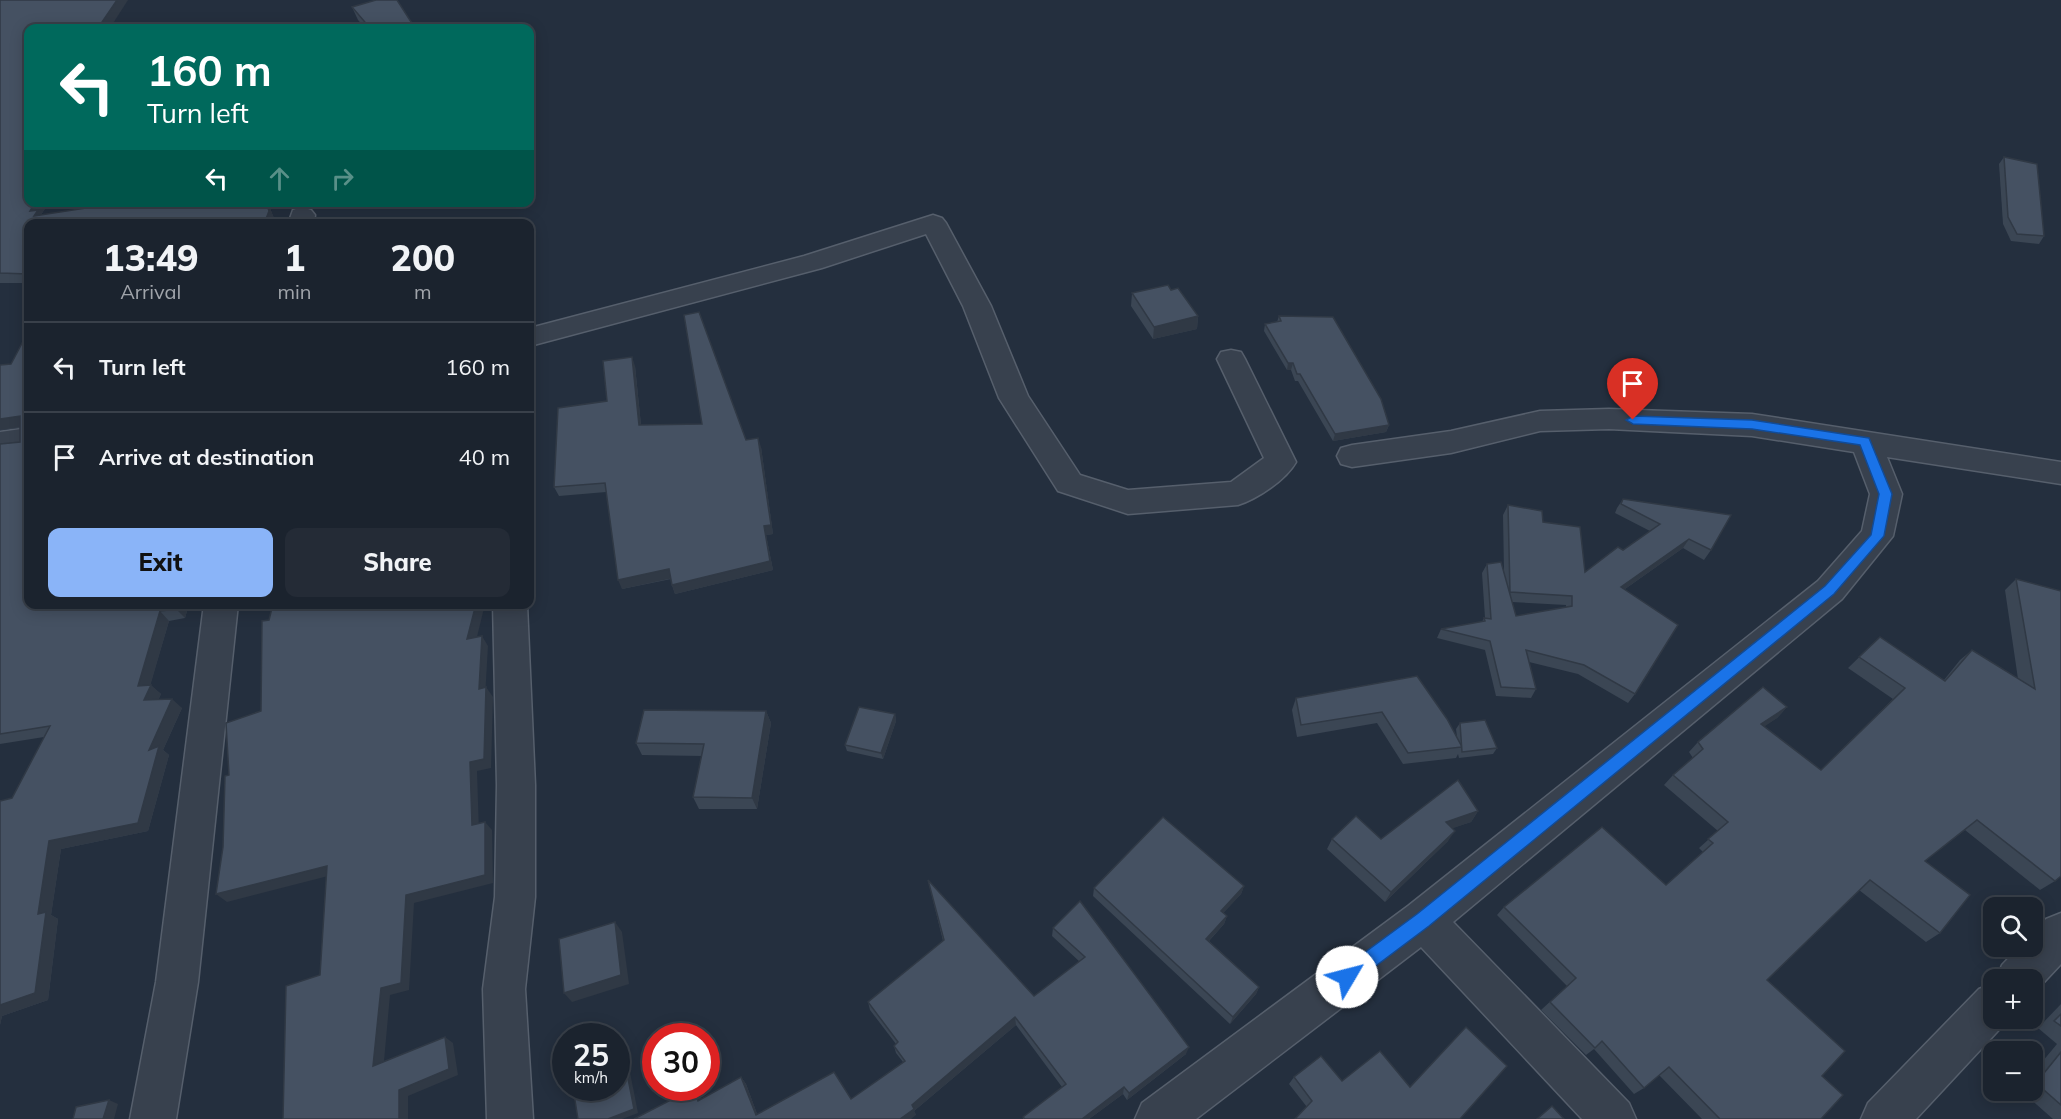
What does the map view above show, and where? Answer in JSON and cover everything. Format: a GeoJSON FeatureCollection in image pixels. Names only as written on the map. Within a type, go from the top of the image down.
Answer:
{"type":"FeatureCollection","features":[{"type":"Feature","properties":{"kind":"street"},"geometry":{"type":"LineString","coordinates":[[534,336],[813,261],[933,224],[977,306],[1014,398],[1069,483],[1128,502],[1238,493],[1281,462],[1231,359]]}},
{"type":"Feature","properties":{"kind":"street"},"geometry":{"type":"LineString","coordinates":[[1352,456],[1451,442],[1540,421],[1609,419],[1752,425],[2061,473]]}},
{"type":"Feature","properties":{"kind":"street"},"geometry":{"type":"LineString","coordinates":[[0,443],[24,440]]}},
{"type":"Feature","properties":{"kind":"street"},"geometry":{"type":"LineString","coordinates":[[1158,1119],[1423,920],[1830,590],[1877,536],[1886,494],[1865,441]]}},
{"type":"Feature","properties":{"kind":"street"},"geometry":{"type":"LineString","coordinates":[[153,1119],[177,982],[220,609]]}},
{"type":"Feature","properties":{"kind":"street"},"geometry":{"type":"LineString","coordinates":[[510,609],[516,796],[515,897],[504,989],[510,1119]]}},
{"type":"Feature","properties":{"kind":"street"},"geometry":{"type":"LineString","coordinates":[[1423,920],[1613,1119]]}},
{"type":"Feature","properties":{"kind":"street"},"geometry":{"type":"LineString","coordinates":[[2027,969],[2061,933]]}},
{"type":"Feature","properties":{"kind":"street"},"geometry":{"type":"LineString","coordinates":[[1884,1119],[1983,1016]]}},
{"type":"Feature","properties":{"kind":"building"},"geometry":{"type":"Polygon","coordinates":[[[0,0],[117,0],[101,24],[24,24],[24,207],[32,207],[30,211],[38,210],[34,216],[92,207],[268,207],[269,211],[266,219],[24,219],[24,274],[0,273],[0,0]]]}},
{"type":"Feature","properties":{"kind":"building"},"geometry":{"type":"Polygon","coordinates":[[[376,0],[397,0],[412,24],[367,24],[352,7],[376,0]]]}},
{"type":"Feature","properties":{"kind":"building"},"geometry":{"type":"Polygon","coordinates":[[[2004,157],[2037,164],[2044,236],[2017,234],[2008,217],[2004,157]]]}},
{"type":"Feature","properties":{"kind":"building"},"geometry":{"type":"Polygon","coordinates":[[[1168,285],[1171,290],[1178,288],[1198,316],[1154,327],[1132,293],[1168,285]]]}},
{"type":"Feature","properties":{"kind":"building"},"geometry":{"type":"Polygon","coordinates":[[[699,312],[746,440],[758,438],[771,525],[764,526],[770,561],[672,585],[669,569],[618,580],[605,483],[554,487],[558,408],[607,401],[603,361],[632,357],[639,425],[702,424],[684,315],[699,312]]]}},
{"type":"Feature","properties":{"kind":"building"},"geometry":{"type":"Polygon","coordinates":[[[1279,316],[1333,317],[1381,399],[1389,425],[1335,434],[1300,374],[1297,374],[1293,363],[1288,363],[1265,324],[1281,321],[1279,316]]]}},
{"type":"Feature","properties":{"kind":"building"},"geometry":{"type":"Polygon","coordinates":[[[24,340],[24,609],[176,609],[160,611],[138,686],[151,685],[144,700],[172,699],[149,750],[159,746],[138,823],[49,841],[38,914],[46,912],[35,993],[0,1005],[0,801],[12,798],[50,726],[0,734],[0,444],[20,442],[20,416],[0,419],[0,365],[11,364],[24,340]]]}},
{"type":"Feature","properties":{"kind":"building"},"geometry":{"type":"Polygon","coordinates":[[[1623,499],[1731,515],[1711,550],[1689,539],[1621,587],[1678,625],[1635,694],[1584,665],[1526,650],[1536,689],[1501,687],[1490,641],[1441,629],[1485,621],[1484,618],[1491,619],[1487,564],[1501,562],[1516,616],[1572,606],[1572,596],[1510,592],[1508,505],[1542,511],[1543,522],[1580,527],[1585,572],[1618,547],[1623,550],[1660,524],[1621,504],[1623,499]]]}},
{"type":"Feature","properties":{"kind":"building"},"geometry":{"type":"Polygon","coordinates":[[[2016,579],[2061,591],[2061,876],[2055,881],[1977,820],[1925,861],[1970,895],[1940,933],[1870,880],[1767,980],[1845,1051],[1822,1076],[1843,1095],[1821,1119],[1720,1119],[1669,1067],[1644,1088],[1602,1041],[1595,1048],[1550,1002],[1576,978],[1504,907],[1602,827],[1666,885],[1713,843],[1708,839],[1728,822],[1673,775],[1703,749],[1698,742],[1763,687],[1787,707],[1761,724],[1821,770],[1905,688],[1859,657],[1880,637],[1945,681],[1972,650],[2035,689],[2016,579]]]}},
{"type":"Feature","properties":{"kind":"building"},"geometry":{"type":"Polygon","coordinates":[[[272,609],[475,609],[467,639],[482,636],[479,689],[486,687],[484,759],[470,762],[472,825],[485,822],[485,875],[406,895],[401,983],[381,988],[373,1066],[445,1037],[449,1069],[399,1090],[399,1119],[283,1119],[286,986],[320,975],[327,866],[216,894],[223,847],[225,776],[229,775],[226,723],[261,711],[262,621],[269,620],[272,609]]]}},
{"type":"Feature","properties":{"kind":"building"},"geometry":{"type":"Polygon","coordinates":[[[1417,676],[1447,719],[1462,747],[1408,753],[1382,712],[1301,725],[1296,698],[1417,676]]]}},
{"type":"Feature","properties":{"kind":"building"},"geometry":{"type":"Polygon","coordinates":[[[859,707],[895,714],[881,753],[845,745],[859,707]]]}},
{"type":"Feature","properties":{"kind":"building"},"geometry":{"type":"Polygon","coordinates":[[[644,710],[766,711],[752,798],[693,797],[704,744],[636,743],[644,710]]]}},
{"type":"Feature","properties":{"kind":"building"},"geometry":{"type":"Polygon","coordinates":[[[1485,720],[1497,748],[1462,752],[1460,723],[1485,720]]]}},
{"type":"Feature","properties":{"kind":"building"},"geometry":{"type":"Polygon","coordinates":[[[1458,780],[1478,811],[1446,822],[1455,831],[1391,892],[1332,839],[1356,816],[1381,839],[1458,780]]]}},
{"type":"Feature","properties":{"kind":"building"},"geometry":{"type":"Polygon","coordinates":[[[1163,817],[1244,886],[1221,911],[1227,916],[1206,939],[1259,987],[1233,1017],[1094,888],[1163,817]]]}},
{"type":"Feature","properties":{"kind":"building"},"geometry":{"type":"Polygon","coordinates":[[[928,880],[1034,996],[1085,957],[1053,928],[1080,901],[1189,1047],[1129,1093],[1124,1087],[1082,1119],[1025,1119],[1023,1117],[1066,1084],[1015,1017],[912,1105],[914,1109],[900,1119],[634,1119],[669,1101],[720,1101],[720,1089],[741,1077],[756,1115],[834,1072],[851,1099],[905,1061],[894,1046],[898,1042],[868,1002],[944,940],[928,880]]]}},
{"type":"Feature","properties":{"kind":"building"},"geometry":{"type":"Polygon","coordinates":[[[615,922],[621,975],[564,993],[559,939],[615,922]]]}},
{"type":"Feature","properties":{"kind":"building"},"geometry":{"type":"Polygon","coordinates":[[[2061,1014],[2061,1026],[2054,1021],[2061,1014]]]}},
{"type":"Feature","properties":{"kind":"building"},"geometry":{"type":"Polygon","coordinates":[[[1466,1027],[1507,1066],[1460,1119],[1295,1119],[1312,1101],[1294,1077],[1321,1056],[1342,1081],[1380,1051],[1410,1087],[1466,1027]]]}},
{"type":"Feature","properties":{"kind":"building"},"geometry":{"type":"Polygon","coordinates":[[[2061,1052],[2061,1105],[2043,1089],[2043,1074],[2061,1052]]]}},
{"type":"Feature","properties":{"kind":"building"},"geometry":{"type":"Polygon","coordinates":[[[630,1089],[634,1109],[608,1119],[578,1119],[575,1101],[630,1101],[630,1089]]]}},
{"type":"Feature","properties":{"kind":"building"},"geometry":{"type":"Polygon","coordinates":[[[109,1100],[103,1119],[73,1119],[76,1107],[109,1100]]]}},
{"type":"Feature","properties":{"kind":"building"},"geometry":{"type":"Polygon","coordinates":[[[1552,1106],[1564,1119],[1537,1119],[1552,1106]]]}},
{"type":"Feature","properties":{"kind":"route"},"geometry":{"type":"LineString","coordinates":[[1347,977],[1423,920],[1830,590],[1877,536],[1886,494],[1865,441],[1752,425],[1633,420]]}}]}
